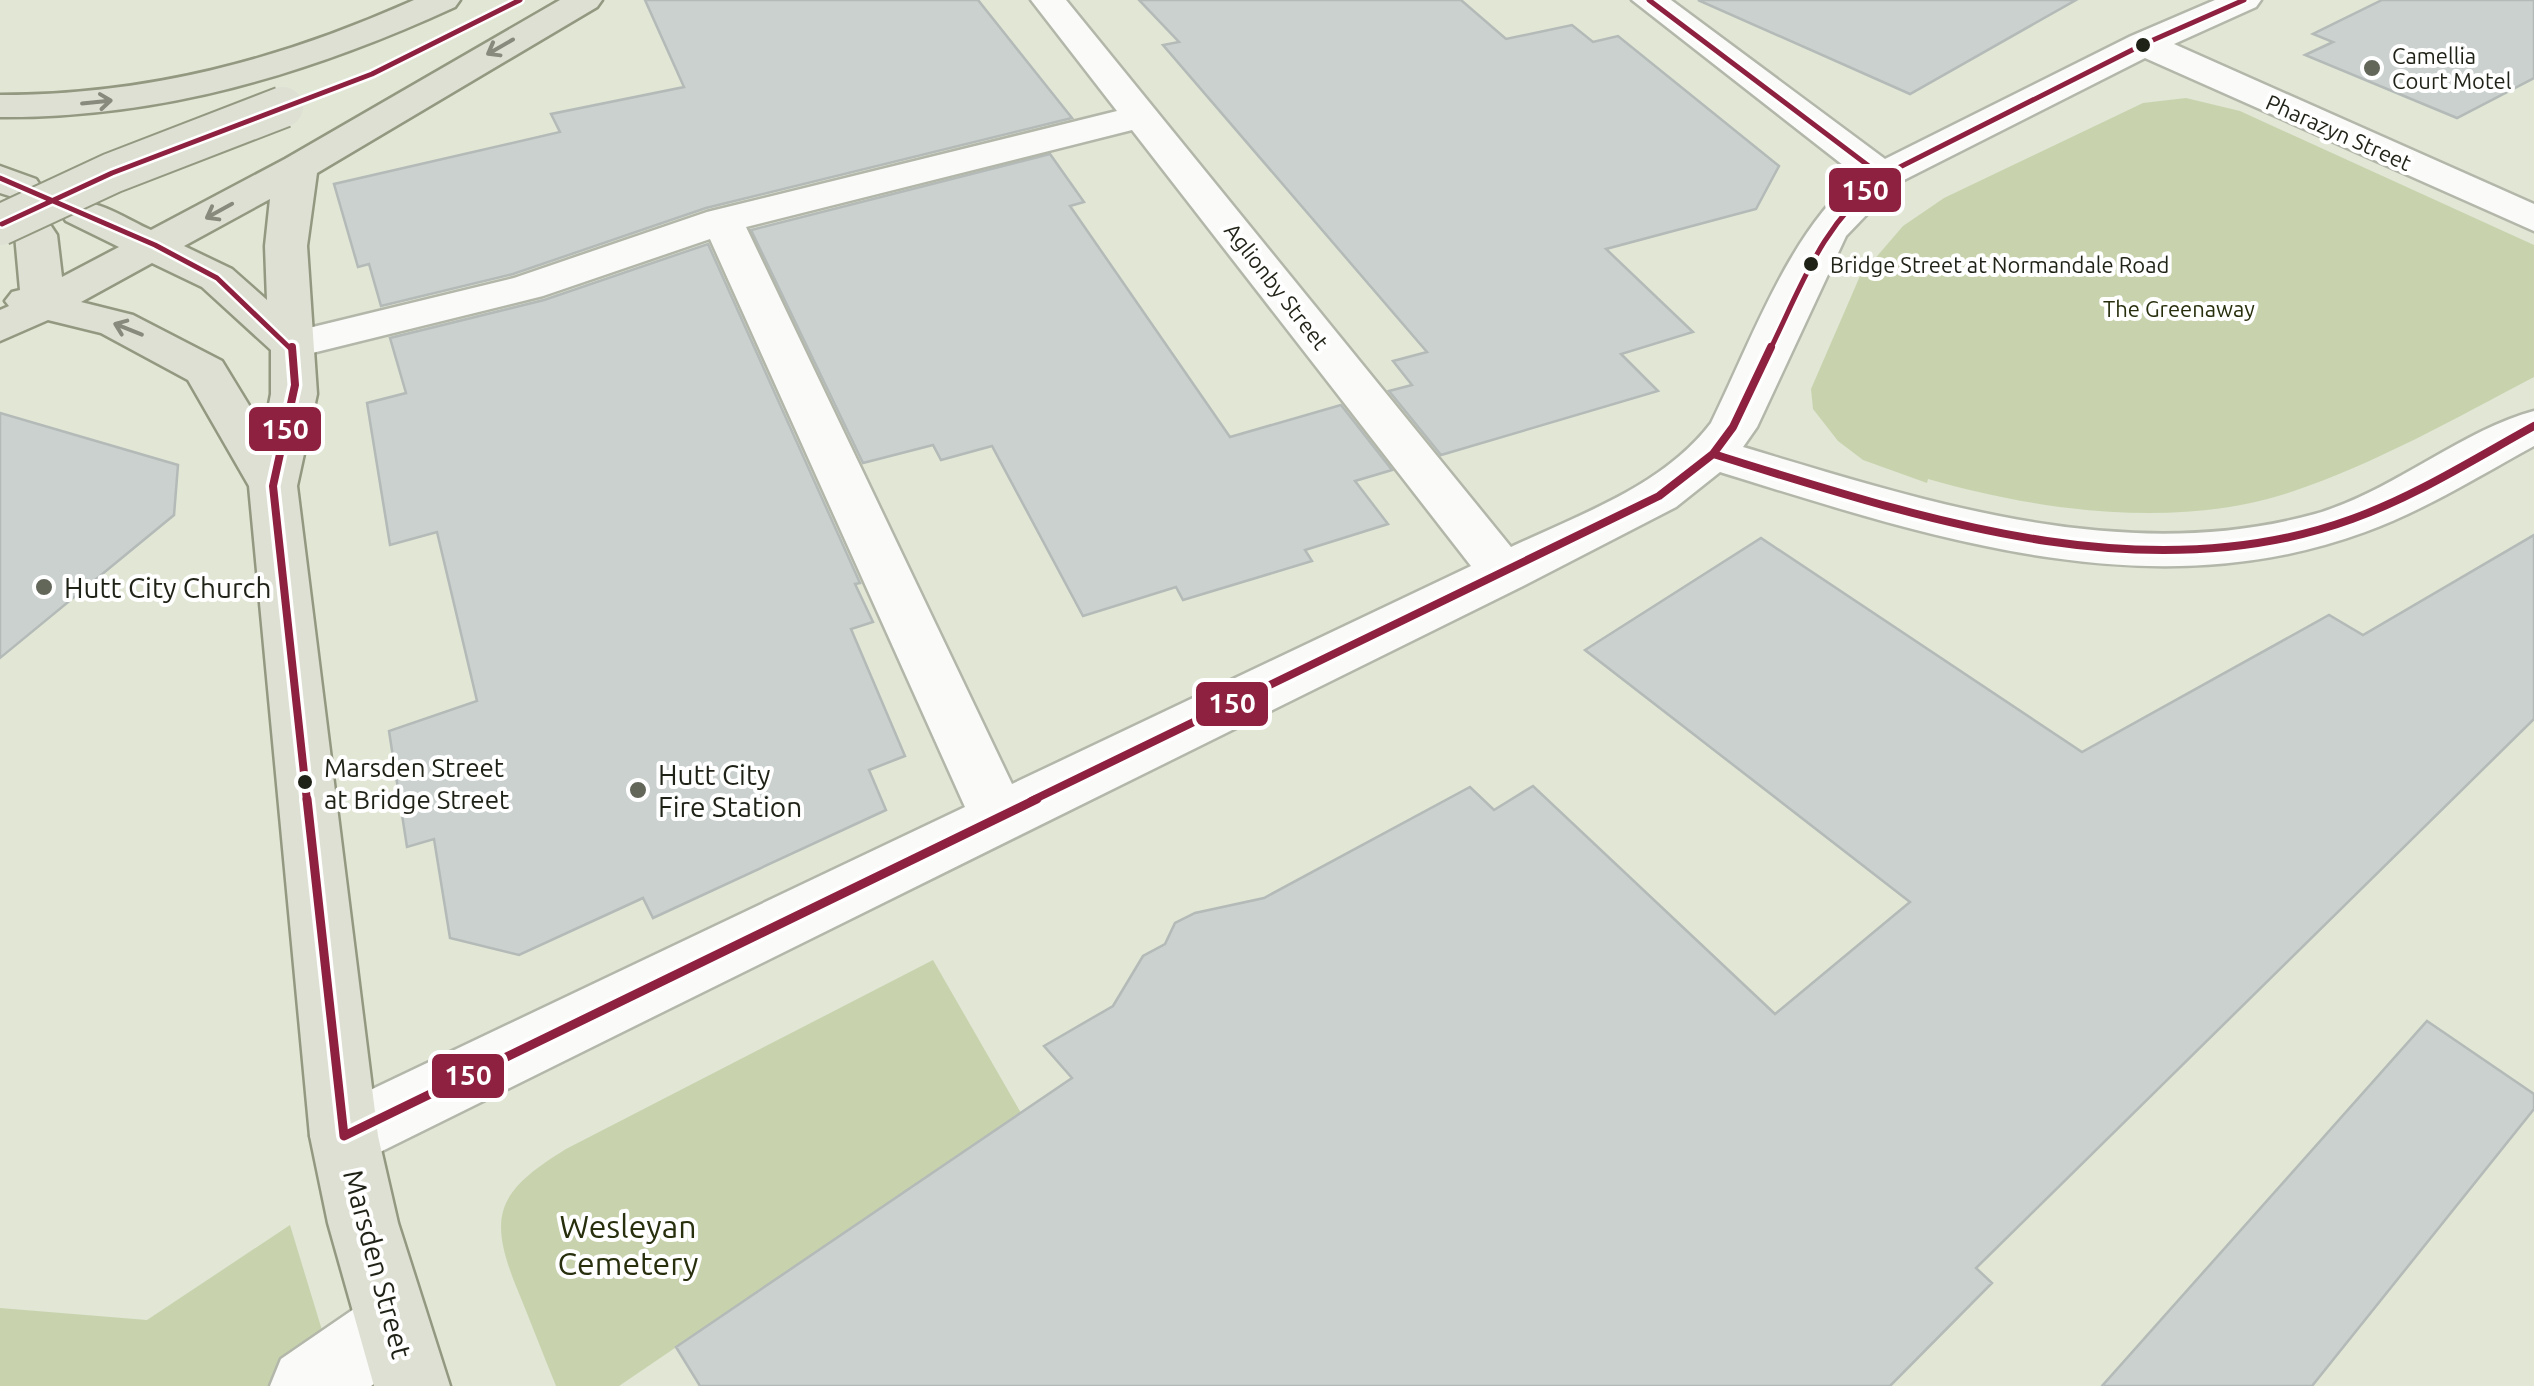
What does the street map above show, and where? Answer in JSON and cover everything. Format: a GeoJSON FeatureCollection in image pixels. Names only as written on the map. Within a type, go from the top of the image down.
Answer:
{"type":"FeatureCollection","features":[{"type":"Feature","properties":{"kind":"main road"},"geometry":{"type":"LineString","coordinates":[[0,106],[96,102],[249,75],[348,44],[443,0]]}},
{"type":"Feature","properties":{"kind":"main road"},"geometry":{"type":"LineString","coordinates":[[43,305],[13,200],[112,173],[282,107],[406,58],[520,0]]}},
{"type":"Feature","properties":{"kind":"main road"},"geometry":{"type":"LineString","coordinates":[[0,328],[299,167],[585,0]]}},
{"type":"Feature","properties":{"kind":"main road","name":"Marsden Street"},"geometry":{"type":"LineString","coordinates":[[299,167],[288,196],[286,227],[295,385],[273,486],[344,1136],[363,1223],[402,1356]]}},
{"type":"Feature","properties":{"kind":"main road"},"geometry":{"type":"LineString","coordinates":[[80,212],[154,245],[235,290],[292,345]]}},
{"type":"Feature","properties":{"kind":"main road","name":"Marsden Street"},"geometry":{"type":"LineString","coordinates":[[0,294],[117,324],[206,371],[273,486]]}},
{"type":"Feature","properties":{"kind":"street","name":"Aglionby Street"},"geometry":{"type":"LineString","coordinates":[[1048,0],[1144,116],[1504,574]]}},
{"type":"Feature","properties":{"kind":"street"},"geometry":{"type":"LineString","coordinates":[[1649,0],[1882,176]]}},
{"type":"Feature","properties":{"kind":"street"},"geometry":{"type":"LineString","coordinates":[[344,1136],[1659,496],[1713,454],[1753,389],[1826,232],[1882,176],[2144,44],[2244,0]]}},
{"type":"Feature","properties":{"kind":"street","name":"Pharazyn Street"},"geometry":{"type":"LineString","coordinates":[[2144,44],[2534,220]]}},
{"type":"Feature","properties":{"kind":"street"},"geometry":{"type":"LineString","coordinates":[[292,345],[528,288],[722,221],[1144,116]]}},
{"type":"Feature","properties":{"kind":"street"},"geometry":{"type":"LineString","coordinates":[[722,221],[1000,820]]}},
{"type":"Feature","properties":{"kind":"street"},"geometry":{"type":"LineString","coordinates":[[1713,454],[1976,530],[2086,548],[2150,552],[2252,546],[2324,528],[2398,497],[2515,436]]}},
{"type":"Feature","properties":{"kind":"street"},"geometry":{"type":"LineString","coordinates":[[308,1386],[402,1356]]}},
{"type":"Feature","properties":{"kind":"green space","name":"The Greenaway"},"geometry":{"type":"Polygon","coordinates":[[[2186,98],[2240,111],[2534,245],[2534,377],[2415,439],[2322,481],[2248,504],[2202,511],[2109,512],[2016,500],[1928,479],[1927,483],[1863,460],[1838,441],[1813,409],[1811,389],[1860,276],[1903,226],[1944,198],[2143,103],[2186,98]]]}},
{"type":"Feature","properties":{"kind":"green space","name":"Wesleyan Cemetery"},"geometry":{"type":"Polygon","coordinates":[[[933,960],[1021,1113],[619,1386],[556,1386],[508,1265],[501,1224],[512,1193],[566,1149],[933,960]]]}},
{"type":"Feature","properties":{"kind":"green space"},"geometry":{"type":"Polygon","coordinates":[[[290,1225],[339,1386],[0,1386],[0,1308],[147,1320],[290,1225]]]}},
{"type":"Feature","properties":{"kind":"building"},"geometry":{"type":"Polygon","coordinates":[[[645,0],[978,0],[1072,118],[706,208],[513,274],[381,306],[369,264],[358,267],[334,184],[560,132],[551,114],[684,87],[645,0]]]}},
{"type":"Feature","properties":{"kind":"building"},"geometry":{"type":"Polygon","coordinates":[[[1139,0],[1461,0],[1506,39],[1572,25],[1593,42],[1618,36],[1779,166],[1756,209],[1606,249],[1693,332],[1621,354],[1658,391],[1441,455],[1389,391],[1412,385],[1393,361],[1427,352],[1163,45],[1179,42],[1139,0]]]}},
{"type":"Feature","properties":{"kind":"building"},"geometry":{"type":"Polygon","coordinates":[[[1698,0],[2076,0],[1910,94],[1698,0]]]}},
{"type":"Feature","properties":{"kind":"building"},"geometry":{"type":"Polygon","coordinates":[[[2382,0],[2534,0],[2534,78],[2457,118],[2305,55],[2333,42],[2313,34],[2382,0]]]}},
{"type":"Feature","properties":{"kind":"building"},"geometry":{"type":"Polygon","coordinates":[[[1050,154],[1084,202],[1070,206],[1230,437],[1341,405],[1392,470],[1355,481],[1388,524],[1305,550],[1312,561],[1183,600],[1176,587],[1083,616],[992,446],[941,460],[933,445],[863,463],[751,230],[1050,154]]]}},
{"type":"Feature","properties":{"kind":"building"},"geometry":{"type":"Polygon","coordinates":[[[708,244],[860,583],[855,584],[873,622],[851,629],[905,756],[869,770],[886,810],[653,918],[643,898],[519,955],[450,938],[434,839],[407,847],[389,731],[477,701],[437,532],[390,545],[367,403],[406,393],[390,338],[544,300],[708,244]]]}},
{"type":"Feature","properties":{"kind":"building","name":"Hutt City Church"},"geometry":{"type":"Polygon","coordinates":[[[0,413],[178,465],[174,515],[0,658],[0,413]]]}},
{"type":"Feature","properties":{"kind":"building"},"geometry":{"type":"Polygon","coordinates":[[[2534,535],[2534,719],[1976,1268],[1992,1283],[1890,1386],[700,1386],[676,1347],[1072,1078],[1044,1046],[1113,1006],[1143,956],[1165,944],[1175,923],[1195,913],[1264,898],[1470,787],[1494,810],[1533,786],[1775,1014],[1910,902],[1585,650],[1761,538],[2082,752],[2329,615],[2363,635],[2534,535]]]}},
{"type":"Feature","properties":{"kind":"building"},"geometry":{"type":"Polygon","coordinates":[[[2427,1021],[2534,1094],[2534,1109],[2312,1386],[2102,1386],[2427,1021]]]}},
{"type":"Feature","properties":{"kind":"transit line","name":"150"},"geometry":{"type":"LineString","coordinates":[[2,224],[112,173],[372,74],[520,0]]}},
{"type":"Feature","properties":{"kind":"transit line","name":"150"},"geometry":{"type":"LineString","coordinates":[[1649,0],[1882,176]]}},
{"type":"Feature","properties":{"kind":"transit line","name":"150"},"geometry":{"type":"LineString","coordinates":[[0,178],[155,245],[217,278],[292,345],[295,385],[273,486],[344,1136],[1659,496],[1713,454],[1733,427],[1826,233],[1850,203],[1882,176],[2144,44],[2244,0]]}},
{"type":"Feature","properties":{"kind":"transit line","name":"150"},"geometry":{"type":"LineString","coordinates":[[1713,454],[1938,519],[2091,546],[2168,550],[2245,545],[2350,520],[2431,483],[2534,426]]}},
{"type":"Feature","properties":{"kind":"place","name":"Camellia Court Motel"},"geometry":{"type":"Point","coordinates":[2372,68]}},
{"type":"Feature","properties":{"kind":"place","name":"Bridge Street at Normandale Road"},"geometry":{"type":"Point","coordinates":[1811,264]}},
{"type":"Feature","properties":{"kind":"place","name":"Hutt City Church"},"geometry":{"type":"Point","coordinates":[44,587]}},
{"type":"Feature","properties":{"kind":"place","name":"Marsden Street at Bridge Street"},"geometry":{"type":"Point","coordinates":[305,782]}},
{"type":"Feature","properties":{"kind":"place","name":"Hutt City Fire Station"},"geometry":{"type":"Point","coordinates":[638,790]}}]}
